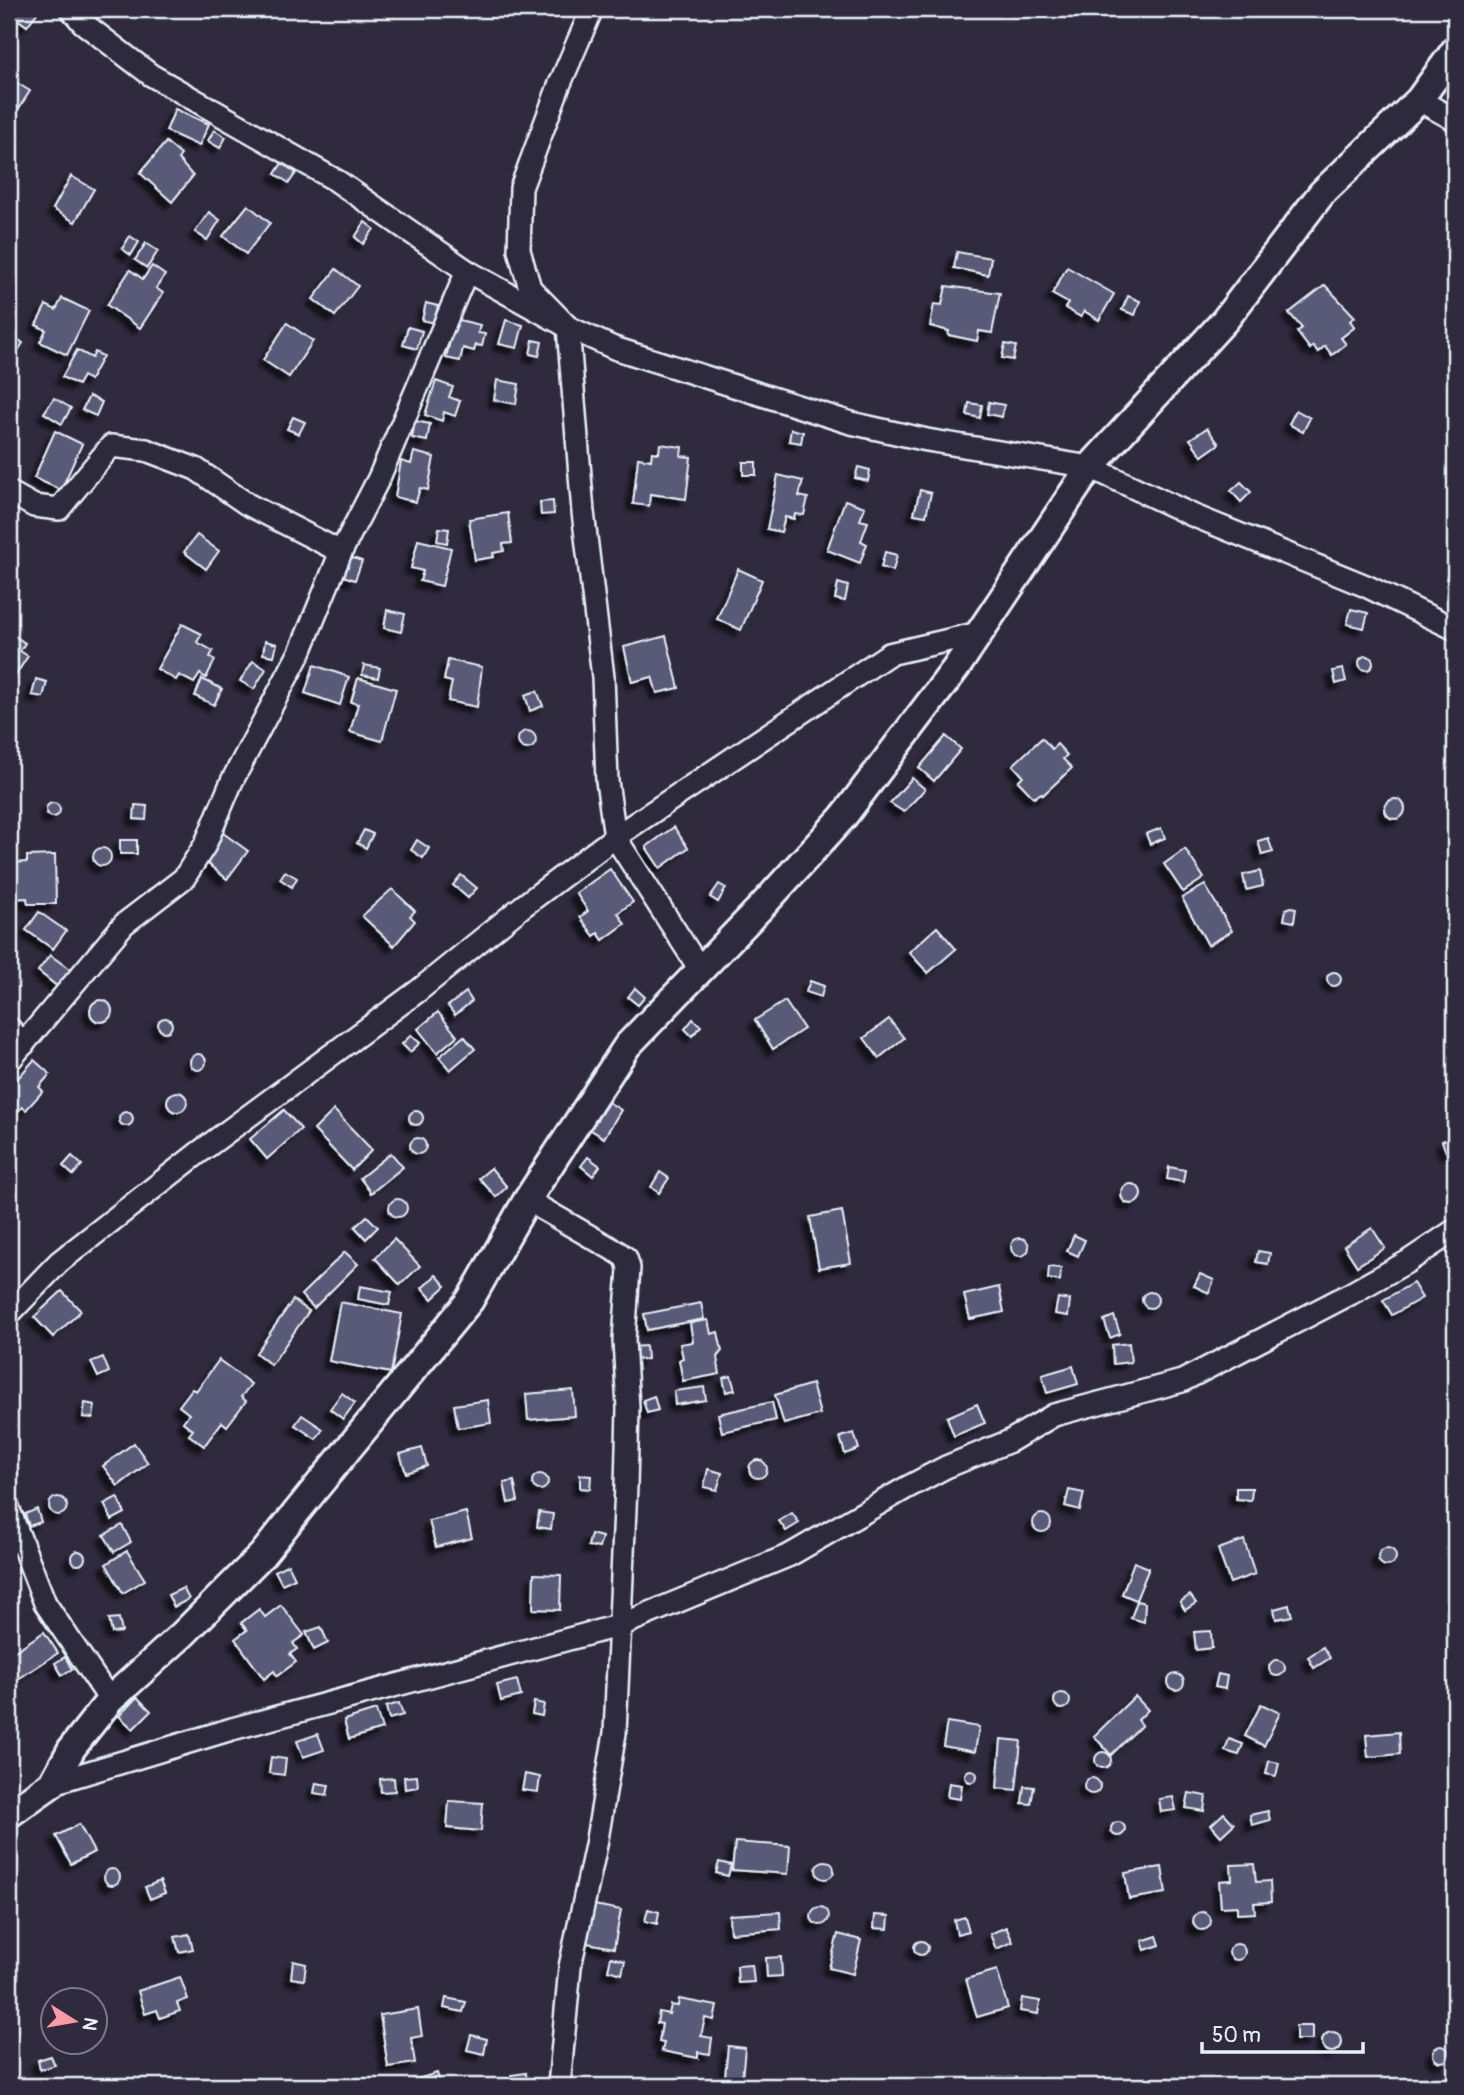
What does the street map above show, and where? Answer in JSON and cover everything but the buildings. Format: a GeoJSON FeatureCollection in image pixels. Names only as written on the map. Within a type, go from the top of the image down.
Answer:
{"type":"FeatureCollection","features":[{"type":"Feature","properties":{"kind":"street"},"geometry":{"type":"LineString","coordinates":[[71,9],[83,23],[151,75],[337,181],[467,271],[568,327],[614,348],[851,423],[927,440],[1090,467],[1192,515],[1366,586],[1455,629]]}},
{"type":"Feature","properties":{"kind":"street"},"geometry":{"type":"LineString","coordinates":[[592,9],[559,86],[521,188],[519,250],[530,288],[568,327],[583,513],[603,677],[607,780],[615,837],[701,971]]}},
{"type":"Feature","properties":{"kind":"street"},"geometry":{"type":"LineString","coordinates":[[53,1783],[72,1748],[110,1700],[183,1634],[290,1524],[312,1493],[470,1300],[527,1200],[627,1046],[701,971],[843,817],[956,668],[1090,467],[1225,320],[1322,194],[1419,100],[1455,50]]}},
{"type":"Feature","properties":{"kind":"street"},"geometry":{"type":"LineString","coordinates":[[1419,100],[1455,120]]}},
{"type":"Feature","properties":{"kind":"street"},"geometry":{"type":"LineString","coordinates":[[9,1061],[124,924],[184,878],[205,845],[232,781],[300,652],[341,552],[379,478],[467,271]]}},
{"type":"Feature","properties":{"kind":"street"},"geometry":{"type":"LineString","coordinates":[[9,492],[34,506],[59,509],[111,446],[146,450],[196,469],[247,504],[341,552]]}},
{"type":"Feature","properties":{"kind":"street"},"geometry":{"type":"LineString","coordinates":[[9,1314],[59,1262],[165,1179],[418,991],[523,905],[615,837],[889,654],[979,633]]}},
{"type":"Feature","properties":{"kind":"street"},"geometry":{"type":"LineString","coordinates":[[9,1028],[24,1044]]}},
{"type":"Feature","properties":{"kind":"street"},"geometry":{"type":"LineString","coordinates":[[527,1200],[619,1253],[626,1258],[628,1268],[624,1340],[628,1408],[615,1732],[596,1845],[570,1967],[559,2086]]}},
{"type":"Feature","properties":{"kind":"street"},"geometry":{"type":"LineString","coordinates":[[9,1814],[53,1783],[232,1729],[621,1625],[789,1555],[906,1488],[946,1467],[1010,1441],[1054,1415],[1182,1381],[1350,1294],[1407,1262],[1455,1230]]}},
{"type":"Feature","properties":{"kind":"street"},"geometry":{"type":"LineString","coordinates":[[9,1510],[45,1603],[110,1700]]}}]}
